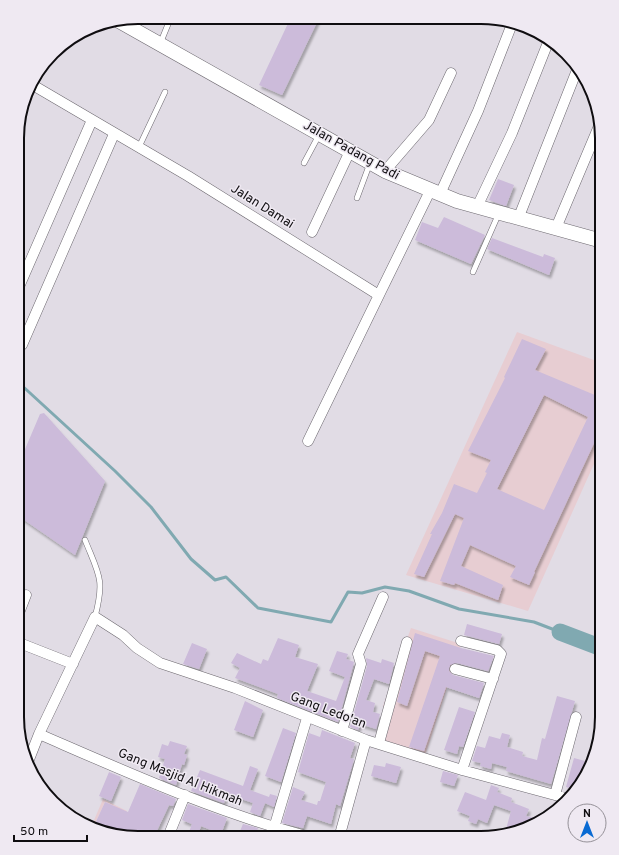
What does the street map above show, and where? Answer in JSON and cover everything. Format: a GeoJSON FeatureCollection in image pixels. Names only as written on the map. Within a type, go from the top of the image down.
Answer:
{"type":"FeatureCollection","features":[{"type":"Feature","properties":{"kind":"main road","name":"Jalan Padang Padi"},"geometry":{"type":"LineString","coordinates":[[125,25],[385,171],[435,193],[477,207],[595,239]]}},
{"type":"Feature","properties":{"kind":"street"},"geometry":{"type":"LineString","coordinates":[[308,441],[380,294],[478,111],[510,28]]}},
{"type":"Feature","properties":{"kind":"street"},"geometry":{"type":"LineString","coordinates":[[477,207],[512,133],[547,46]]}},
{"type":"Feature","properties":{"kind":"street"},"geometry":{"type":"LineString","coordinates":[[385,171],[429,120],[451,73]]}},
{"type":"Feature","properties":{"kind":"street"},"geometry":{"type":"LineString","coordinates":[[518,219],[575,74]]}},
{"type":"Feature","properties":{"kind":"street","name":"Jalan Damai"},"geometry":{"type":"LineString","coordinates":[[36,87],[114,134],[139,147],[372,293],[380,294]]}},
{"type":"Feature","properties":{"kind":"street"},"geometry":{"type":"LineString","coordinates":[[24,275],[92,120]]}},
{"type":"Feature","properties":{"kind":"street"},"geometry":{"type":"LineString","coordinates":[[24,340],[114,134]]}},
{"type":"Feature","properties":{"kind":"street"},"geometry":{"type":"LineString","coordinates":[[556,228],[595,136]]}},
{"type":"Feature","properties":{"kind":"street"},"geometry":{"type":"LineString","coordinates":[[312,232],[350,151]]}},
{"type":"Feature","properties":{"kind":"street"},"geometry":{"type":"LineString","coordinates":[[24,600],[26,595]]}},
{"type":"Feature","properties":{"kind":"street"},"geometry":{"type":"LineString","coordinates":[[342,731],[361,664],[358,654],[383,597]]}},
{"type":"Feature","properties":{"kind":"street"},"geometry":{"type":"LineString","coordinates":[[31,755],[39,734],[95,617]]}},
{"type":"Feature","properties":{"kind":"street","name":"Gang Ledo'an"},"geometry":{"type":"LineString","coordinates":[[95,617],[123,635],[136,648],[160,663],[235,688],[307,718],[366,740],[462,770],[562,797]]}},
{"type":"Feature","properties":{"kind":"street"},"geometry":{"type":"LineString","coordinates":[[461,641],[500,651],[500,656],[493,679],[462,770]]}},
{"type":"Feature","properties":{"kind":"street"},"geometry":{"type":"LineString","coordinates":[[379,744],[407,642]]}},
{"type":"Feature","properties":{"kind":"street"},"geometry":{"type":"LineString","coordinates":[[24,645],[73,664]]}},
{"type":"Feature","properties":{"kind":"street"},"geometry":{"type":"LineString","coordinates":[[455,668],[493,679]]}},
{"type":"Feature","properties":{"kind":"street"},"geometry":{"type":"LineString","coordinates":[[555,795],[576,717]]}},
{"type":"Feature","properties":{"kind":"street"},"geometry":{"type":"LineString","coordinates":[[274,828],[307,718]]}},
{"type":"Feature","properties":{"kind":"street","name":"Gang Masjid Al Hikmah"},"geometry":{"type":"LineString","coordinates":[[39,734],[227,812],[286,831]]}},
{"type":"Feature","properties":{"kind":"street"},"geometry":{"type":"LineString","coordinates":[[341,831],[366,740]]}},
{"type":"Feature","properties":{"kind":"street"},"geometry":{"type":"LineString","coordinates":[[170,831],[185,795]]}},
{"type":"Feature","properties":{"kind":"lane"},"geometry":{"type":"LineString","coordinates":[[160,44],[168,24]]}},
{"type":"Feature","properties":{"kind":"lane"},"geometry":{"type":"LineString","coordinates":[[139,147],[165,92]]}},
{"type":"Feature","properties":{"kind":"lane"},"geometry":{"type":"LineString","coordinates":[[304,163],[320,134]]}},
{"type":"Feature","properties":{"kind":"lane"},"geometry":{"type":"LineString","coordinates":[[357,198],[370,162]]}},
{"type":"Feature","properties":{"kind":"lane"},"geometry":{"type":"LineString","coordinates":[[473,272],[499,213]]}},
{"type":"Feature","properties":{"kind":"lane"},"geometry":{"type":"LineString","coordinates":[[85,540],[97,569],[101,584],[95,617]]}},
{"type":"Feature","properties":{"kind":"shaded area"},"geometry":{"type":"Polygon","coordinates":[[[517,332],[595,360],[595,462],[528,611],[406,575],[517,332]]]}},
{"type":"Feature","properties":{"kind":"shaded area"},"geometry":{"type":"Polygon","coordinates":[[[411,628],[461,644],[425,756],[379,741],[388,713],[383,706],[411,628]]]}},
{"type":"Feature","properties":{"kind":"shaded area"},"geometry":{"type":"Polygon","coordinates":[[[103,799],[127,811],[121,825],[133,831],[106,826],[114,806],[105,802],[96,823],[93,822],[103,799]]]}},
{"type":"Feature","properties":{"kind":"building"},"geometry":{"type":"Polygon","coordinates":[[[288,24],[316,24],[282,95],[259,85],[288,24]]]}},
{"type":"Feature","properties":{"kind":"building"},"geometry":{"type":"Polygon","coordinates":[[[498,179],[514,185],[506,206],[489,200],[498,179]]]}},
{"type":"Feature","properties":{"kind":"building"},"geometry":{"type":"Polygon","coordinates":[[[444,217],[485,235],[471,264],[415,240],[422,222],[438,228],[444,217]]]}},
{"type":"Feature","properties":{"kind":"building"},"geometry":{"type":"Polygon","coordinates":[[[492,238],[543,257],[544,254],[555,258],[549,275],[487,249],[492,238]]]}},
{"type":"Feature","properties":{"kind":"building"},"geometry":{"type":"Polygon","coordinates":[[[522,339],[546,349],[535,370],[595,395],[595,441],[529,585],[510,577],[516,566],[470,545],[461,566],[503,585],[498,600],[455,583],[454,585],[440,581],[464,518],[455,514],[424,577],[414,574],[432,534],[430,534],[442,513],[454,484],[477,493],[487,473],[485,472],[491,460],[468,451],[505,378],[504,377],[522,339]],[[544,395],[497,489],[544,510],[588,417],[544,395]]]}},
{"type":"Feature","properties":{"kind":"building"},"geometry":{"type":"Polygon","coordinates":[[[44,413],[105,481],[75,555],[24,520],[24,452],[40,414],[44,413]]]}},
{"type":"Feature","properties":{"kind":"building"},"geometry":{"type":"Polygon","coordinates":[[[467,624],[502,634],[499,644],[464,635],[467,624]]]}},
{"type":"Feature","properties":{"kind":"building"},"geometry":{"type":"Polygon","coordinates":[[[415,633],[461,648],[494,656],[488,671],[457,663],[450,665],[449,671],[453,675],[484,683],[479,698],[446,687],[424,751],[409,747],[440,656],[425,651],[407,706],[397,702],[415,633]]]}},
{"type":"Feature","properties":{"kind":"building"},"geometry":{"type":"Polygon","coordinates":[[[278,638],[299,645],[295,657],[318,664],[307,691],[336,701],[345,677],[329,671],[337,651],[348,654],[346,659],[354,662],[338,722],[277,698],[278,694],[235,678],[240,668],[231,663],[237,653],[261,664],[263,659],[268,661],[278,638]]]}},
{"type":"Feature","properties":{"kind":"building"},"geometry":{"type":"Polygon","coordinates":[[[192,643],[207,649],[199,669],[183,664],[192,643]]]}},
{"type":"Feature","properties":{"kind":"building"},"geometry":{"type":"Polygon","coordinates":[[[366,658],[381,663],[382,659],[394,663],[389,684],[374,679],[366,700],[375,703],[373,712],[380,714],[376,729],[360,724],[358,730],[350,727],[367,666],[366,658]]]}},
{"type":"Feature","properties":{"kind":"building"},"geometry":{"type":"Polygon","coordinates":[[[557,696],[575,701],[551,784],[506,771],[507,767],[492,763],[491,769],[480,766],[481,763],[472,761],[477,746],[485,748],[489,736],[500,739],[502,733],[510,735],[507,747],[523,752],[522,756],[537,760],[542,738],[545,739],[557,696]]]}},
{"type":"Feature","properties":{"kind":"building"},"geometry":{"type":"Polygon","coordinates":[[[245,701],[263,710],[253,737],[234,730],[245,701]]]}},
{"type":"Feature","properties":{"kind":"building"},"geometry":{"type":"Polygon","coordinates":[[[459,707],[475,712],[463,747],[459,746],[457,754],[444,750],[459,707]]]}},
{"type":"Feature","properties":{"kind":"building"},"geometry":{"type":"Polygon","coordinates":[[[283,728],[296,733],[281,782],[265,776],[283,728]]]}},
{"type":"Feature","properties":{"kind":"building"},"geometry":{"type":"Polygon","coordinates":[[[322,730],[355,743],[350,758],[354,759],[340,806],[336,804],[331,824],[307,816],[303,828],[282,823],[293,787],[305,792],[301,800],[317,805],[318,801],[320,801],[326,782],[298,772],[309,733],[320,737],[322,730]]]}},
{"type":"Feature","properties":{"kind":"building"},"geometry":{"type":"Polygon","coordinates":[[[170,741],[187,746],[184,754],[187,755],[184,765],[182,764],[176,785],[159,778],[165,759],[158,757],[162,744],[168,746],[170,741]]]}},
{"type":"Feature","properties":{"kind":"building"},"geometry":{"type":"Polygon","coordinates":[[[574,758],[586,761],[570,788],[566,787],[574,758]]]}},
{"type":"Feature","properties":{"kind":"building"},"geometry":{"type":"Polygon","coordinates":[[[386,763],[401,767],[396,783],[371,776],[374,765],[385,767],[386,763]]]}},
{"type":"Feature","properties":{"kind":"building"},"geometry":{"type":"Polygon","coordinates":[[[250,766],[258,769],[250,790],[269,797],[270,794],[277,796],[274,807],[265,803],[260,816],[250,812],[253,803],[227,794],[224,803],[191,791],[200,770],[243,786],[250,766]]]}},
{"type":"Feature","properties":{"kind":"building"},"geometry":{"type":"Polygon","coordinates":[[[443,771],[458,775],[454,786],[440,782],[443,771]]]}},
{"type":"Feature","properties":{"kind":"building"},"geometry":{"type":"Polygon","coordinates":[[[109,772],[121,777],[111,801],[99,796],[109,772]]]}},
{"type":"Feature","properties":{"kind":"building"},"geometry":{"type":"Polygon","coordinates":[[[140,784],[176,799],[173,806],[169,805],[157,831],[123,830],[96,823],[105,802],[128,812],[140,784]]]}},
{"type":"Feature","properties":{"kind":"building"},"geometry":{"type":"Polygon","coordinates":[[[491,785],[499,788],[497,792],[512,798],[511,802],[529,809],[526,816],[533,818],[518,825],[506,828],[511,811],[494,805],[487,823],[478,819],[476,824],[468,821],[470,816],[457,811],[465,792],[486,800],[491,785]]]}},
{"type":"Feature","properties":{"kind":"building"},"geometry":{"type":"Polygon","coordinates":[[[188,804],[227,818],[222,831],[214,831],[201,826],[199,831],[189,831],[192,824],[182,820],[188,804]]]}},
{"type":"Feature","properties":{"kind":"building"},"geometry":{"type":"Polygon","coordinates":[[[243,824],[258,828],[257,831],[240,831],[243,824]]]}},
{"type":"Feature","properties":{"kind":"waterway"},"geometry":{"type":"LineString","coordinates":[[24,388],[115,471],[151,507],[191,559],[215,580],[226,577],[258,608],[331,622],[348,592],[362,593],[385,587],[409,591],[459,609],[534,622],[560,632]]}},
{"type":"Feature","properties":{"kind":"waterway"},"geometry":{"type":"LineString","coordinates":[[560,632],[595,645]]}}]}
